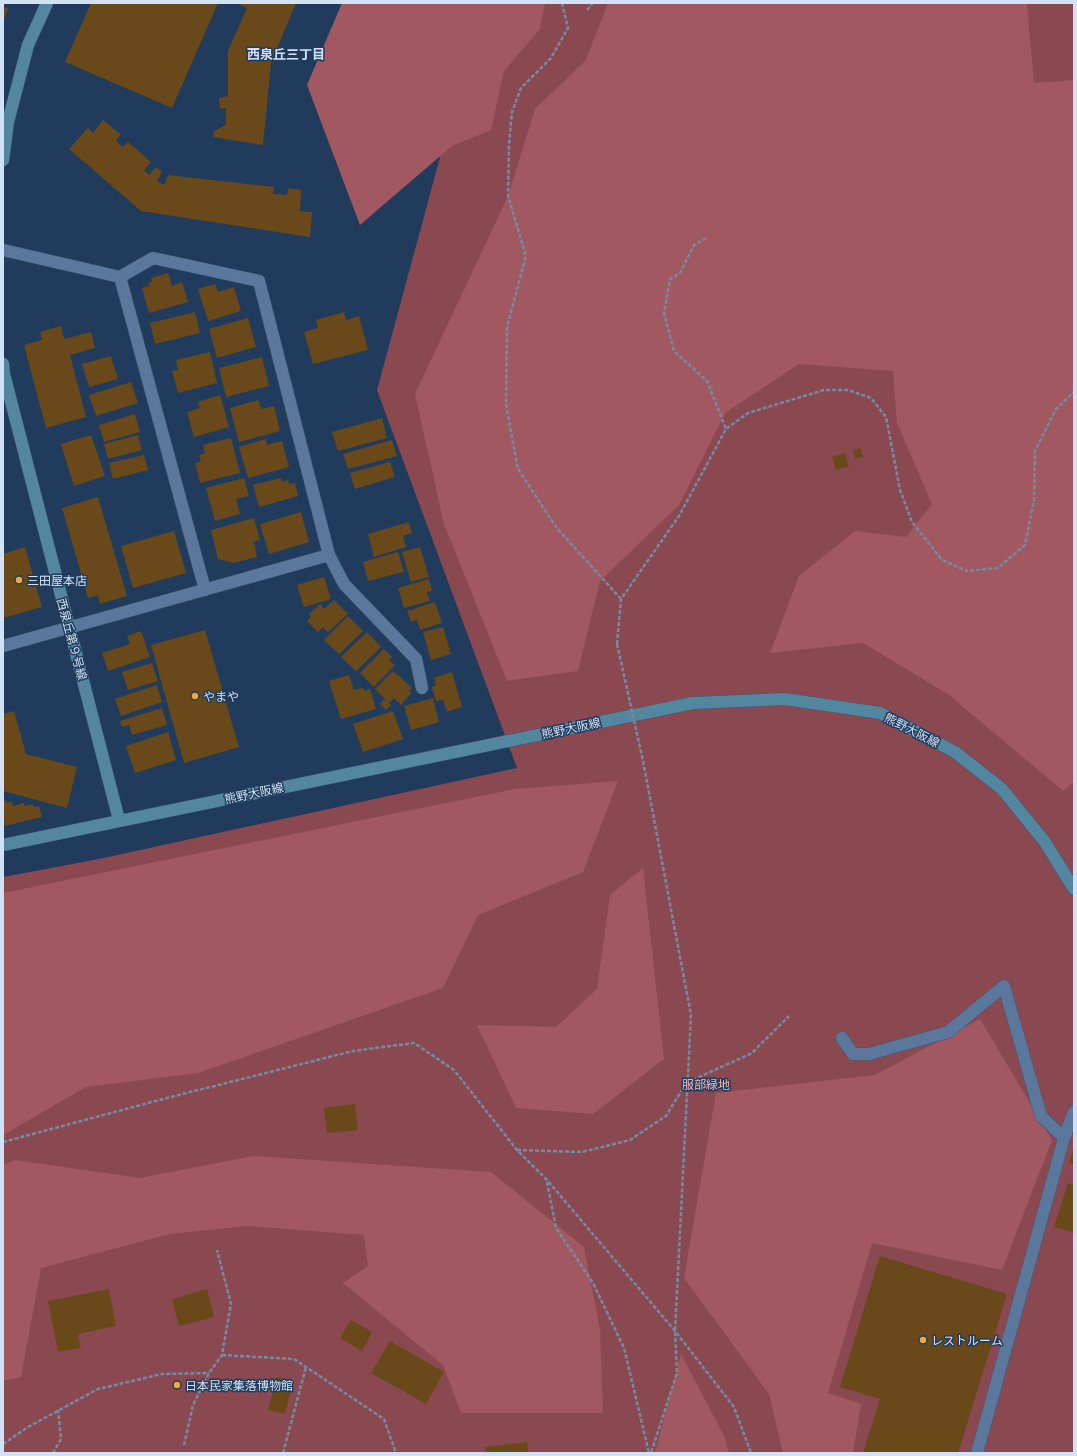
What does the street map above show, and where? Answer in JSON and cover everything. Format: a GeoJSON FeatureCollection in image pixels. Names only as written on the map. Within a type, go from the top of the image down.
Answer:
{"type":"FeatureCollection","features":[{"type":"Feature","properties":{"kind":"main road"},"geometry":{"type":"LineString","coordinates":[[3,160],[8,122],[28,44],[48,3]]}},
{"type":"Feature","properties":{"kind":"main road","name":"西泉丘第９号線"},"geometry":{"type":"LineString","coordinates":[[3,364],[6,382],[119,820]]}},
{"type":"Feature","properties":{"kind":"main road","name":"熊野大阪線"},"geometry":{"type":"LineString","coordinates":[[3,845],[693,703],[785,699],[880,713],[955,752],[1002,789],[1045,842],[1074,889]]}},
{"type":"Feature","properties":{"kind":"street"},"geometry":{"type":"LineString","coordinates":[[3,250],[120,277],[153,258],[259,281],[329,555],[344,584],[416,659],[422,688]]}},
{"type":"Feature","properties":{"kind":"street"},"geometry":{"type":"LineString","coordinates":[[120,277],[205,590]]}},
{"type":"Feature","properties":{"kind":"street"},"geometry":{"type":"LineString","coordinates":[[3,646],[329,555]]}},
{"type":"Feature","properties":{"kind":"street"},"geometry":{"type":"LineString","coordinates":[[842,1038],[853,1054],[869,1054],[948,1032],[1004,986],[1041,1116],[1064,1138]]}},
{"type":"Feature","properties":{"kind":"street"},"geometry":{"type":"LineString","coordinates":[[977,1453],[1064,1138],[1074,1112]]}},
{"type":"Feature","properties":{"kind":"path"},"geometry":{"type":"LineString","coordinates":[[562,3],[568,28],[551,58],[521,88],[512,112],[509,144],[508,196],[526,256],[507,327],[506,405],[518,469],[556,527],[621,599]]}},
{"type":"Feature","properties":{"kind":"path"},"geometry":{"type":"LineString","coordinates":[[587,10],[593,3]]}},
{"type":"Feature","properties":{"kind":"path"},"geometry":{"type":"LineString","coordinates":[[706,238],[694,245],[680,273],[670,279],[664,313],[674,351],[707,381],[726,429]]}},
{"type":"Feature","properties":{"kind":"path"},"geometry":{"type":"LineString","coordinates":[[650,1453],[678,1373],[674,1331],[686,1083],[691,1016],[643,762],[617,644],[621,599],[679,516],[726,429],[748,413],[824,390],[848,390],[871,398],[886,417],[900,490],[912,522],[942,560],[967,571],[998,568],[1025,545],[1034,500],[1035,451],[1056,409],[1074,392]]}},
{"type":"Feature","properties":{"kind":"path"},"geometry":{"type":"LineString","coordinates":[[517,1150],[582,1152],[630,1140],[666,1116],[686,1083],[752,1053],[789,1016]]}},
{"type":"Feature","properties":{"kind":"path"},"geometry":{"type":"LineString","coordinates":[[3,1142],[163,1099],[354,1051],[414,1043],[454,1070],[517,1150],[547,1180],[674,1331],[734,1407],[751,1453]]}},
{"type":"Feature","properties":{"kind":"path"},"geometry":{"type":"LineString","coordinates":[[547,1180],[556,1228],[593,1283],[624,1348],[650,1453]]}},
{"type":"Feature","properties":{"kind":"path"},"geometry":{"type":"LineString","coordinates":[[184,1445],[193,1405],[209,1373],[222,1355],[231,1304],[217,1250]]}},
{"type":"Feature","properties":{"kind":"path"},"geometry":{"type":"LineString","coordinates":[[222,1355],[294,1359],[384,1419],[396,1453]]}},
{"type":"Feature","properties":{"kind":"path"},"geometry":{"type":"LineString","coordinates":[[283,1453],[306,1367]]}},
{"type":"Feature","properties":{"kind":"path"},"geometry":{"type":"LineString","coordinates":[[3,1444],[58,1410],[98,1389],[162,1374],[209,1373]]}},
{"type":"Feature","properties":{"kind":"path"},"geometry":{"type":"LineString","coordinates":[[53,1453],[61,1439],[58,1410]]}},
{"type":"Feature","properties":{"kind":"green space","name":"服部緑地"},"geometry":{"type":"Polygon","coordinates":[[[538,3],[1074,3],[1074,1453],[3,1453],[3,877],[99,859],[517,768],[377,390],[465,65],[538,3]]]}},
{"type":"Feature","properties":{"kind":"shaded area"},"geometry":{"type":"Polygon","coordinates":[[[342,3],[545,3],[540,29],[504,71],[491,130],[452,146],[360,225],[307,85],[342,3]]]}},
{"type":"Feature","properties":{"kind":"shaded area"},"geometry":{"type":"Polygon","coordinates":[[[608,3],[1028,3],[1027,6],[1034,83],[1074,80],[1074,782],[1063,791],[949,695],[863,643],[770,653],[799,576],[855,531],[906,537],[932,504],[897,423],[893,371],[799,364],[725,413],[679,505],[600,581],[578,671],[507,681],[444,524],[415,394],[508,196],[535,109],[586,60],[608,3]]]}},
{"type":"Feature","properties":{"kind":"shaded area"},"geometry":{"type":"Polygon","coordinates":[[[618,781],[583,872],[478,915],[443,988],[198,1073],[86,1087],[3,1135],[3,893],[515,789],[618,781]]]}},
{"type":"Feature","properties":{"kind":"shaded area"},"geometry":{"type":"Polygon","coordinates":[[[643,868],[664,1059],[593,1114],[516,1108],[477,1025],[556,1027],[597,989],[610,895],[643,868]]]}},
{"type":"Feature","properties":{"kind":"shaded area"},"geometry":{"type":"Polygon","coordinates":[[[980,1019],[1052,1140],[1002,1270],[872,1243],[828,1393],[861,1404],[853,1453],[783,1453],[769,1394],[684,1278],[716,1093],[875,1075],[980,1019]]]}},
{"type":"Feature","properties":{"kind":"shaded area"},"geometry":{"type":"Polygon","coordinates":[[[253,1156],[491,1172],[584,1247],[600,1330],[603,1413],[461,1413],[443,1365],[343,1283],[368,1266],[364,1235],[248,1226],[170,1234],[41,1268],[21,1377],[3,1381],[3,1165],[15,1160],[140,1178],[253,1156]]]}},
{"type":"Feature","properties":{"kind":"shaded area"},"geometry":{"type":"Polygon","coordinates":[[[681,1354],[724,1436],[729,1453],[655,1453],[681,1354]]]}},
{"type":"Feature","properties":{"kind":"building"},"geometry":{"type":"Polygon","coordinates":[[[91,3],[218,3],[172,108],[65,62],[91,3]]]}},
{"type":"Feature","properties":{"kind":"building"},"geometry":{"type":"Polygon","coordinates":[[[241,3],[296,3],[271,63],[263,145],[213,137],[214,131],[226,125],[226,108],[220,109],[219,98],[228,96],[228,51],[247,8],[240,5],[241,3]]]}},
{"type":"Feature","properties":{"kind":"building"},"geometry":{"type":"Polygon","coordinates":[[[3,7],[8,8],[3,23],[3,7]]]}},
{"type":"Feature","properties":{"kind":"building"},"geometry":{"type":"Polygon","coordinates":[[[103,120],[121,135],[116,141],[122,147],[128,142],[151,162],[144,170],[149,175],[156,167],[162,172],[157,181],[164,185],[168,175],[274,187],[273,194],[287,195],[288,188],[301,190],[300,211],[312,212],[310,237],[141,211],[69,149],[88,128],[93,133],[103,120]]]}},
{"type":"Feature","properties":{"kind":"building"},"geometry":{"type":"Polygon","coordinates":[[[168,273],[172,286],[182,282],[188,302],[149,313],[142,288],[149,286],[148,283],[152,282],[151,278],[168,273]]]}},
{"type":"Feature","properties":{"kind":"building"},"geometry":{"type":"Polygon","coordinates":[[[215,284],[218,292],[234,287],[241,311],[208,321],[198,289],[215,284]]]}},
{"type":"Feature","properties":{"kind":"building"},"geometry":{"type":"Polygon","coordinates":[[[195,312],[200,333],[155,344],[150,323],[195,312]]]}},
{"type":"Feature","properties":{"kind":"building"},"geometry":{"type":"Polygon","coordinates":[[[344,312],[346,320],[359,316],[368,350],[313,364],[304,332],[318,328],[316,320],[344,312]]]}},
{"type":"Feature","properties":{"kind":"building"},"geometry":{"type":"Polygon","coordinates":[[[248,318],[256,347],[217,358],[209,329],[248,318]]]}},
{"type":"Feature","properties":{"kind":"building"},"geometry":{"type":"Polygon","coordinates":[[[61,326],[64,339],[91,332],[95,348],[70,355],[86,417],[46,428],[24,345],[42,340],[40,332],[61,326]]]}},
{"type":"Feature","properties":{"kind":"building"},"geometry":{"type":"Polygon","coordinates":[[[210,352],[217,383],[178,393],[172,371],[178,370],[176,360],[210,352]]]}},
{"type":"Feature","properties":{"kind":"building"},"geometry":{"type":"Polygon","coordinates":[[[111,356],[118,379],[89,387],[82,364],[111,356]]]}},
{"type":"Feature","properties":{"kind":"building"},"geometry":{"type":"Polygon","coordinates":[[[262,357],[269,386],[226,397],[219,368],[262,357]]]}},
{"type":"Feature","properties":{"kind":"building"},"geometry":{"type":"Polygon","coordinates":[[[131,382],[138,403],[96,416],[89,395],[131,382]]]}},
{"type":"Feature","properties":{"kind":"building"},"geometry":{"type":"Polygon","coordinates":[[[220,395],[229,427],[194,437],[187,412],[200,408],[198,402],[220,395]]]}},
{"type":"Feature","properties":{"kind":"building"},"geometry":{"type":"Polygon","coordinates":[[[259,400],[261,409],[274,406],[280,431],[239,442],[230,408],[259,400]]]}},
{"type":"Feature","properties":{"kind":"building"},"geometry":{"type":"Polygon","coordinates":[[[135,414],[140,432],[104,442],[99,425],[135,414]]]}},
{"type":"Feature","properties":{"kind":"building"},"geometry":{"type":"Polygon","coordinates":[[[382,418],[387,438],[338,451],[332,432],[382,418]]]}},
{"type":"Feature","properties":{"kind":"building"},"geometry":{"type":"Polygon","coordinates":[[[91,435],[105,476],[74,486],[61,444],[91,435]]]}},
{"type":"Feature","properties":{"kind":"building"},"geometry":{"type":"Polygon","coordinates":[[[138,435],[142,450],[108,459],[104,444],[138,435]]]}},
{"type":"Feature","properties":{"kind":"building"},"geometry":{"type":"Polygon","coordinates":[[[231,438],[240,473],[200,483],[195,463],[201,462],[199,455],[205,453],[203,445],[231,438]]]}},
{"type":"Feature","properties":{"kind":"building"},"geometry":{"type":"Polygon","coordinates":[[[266,439],[267,445],[282,441],[289,467],[248,478],[239,447],[266,439]]]}},
{"type":"Feature","properties":{"kind":"building"},"geometry":{"type":"Polygon","coordinates":[[[392,440],[397,456],[348,469],[343,454],[392,440]]]}},
{"type":"Feature","properties":{"kind":"building"},"geometry":{"type":"Polygon","coordinates":[[[860,448],[863,457],[855,459],[853,450],[860,448]]]}},
{"type":"Feature","properties":{"kind":"building"},"geometry":{"type":"Polygon","coordinates":[[[845,453],[849,466],[836,470],[832,457],[845,453]]]}},
{"type":"Feature","properties":{"kind":"building"},"geometry":{"type":"Polygon","coordinates":[[[144,455],[148,470],[113,479],[109,463],[144,455]]]}},
{"type":"Feature","properties":{"kind":"building"},"geometry":{"type":"Polygon","coordinates":[[[390,462],[395,477],[355,489],[350,473],[390,462]]]}},
{"type":"Feature","properties":{"kind":"building"},"geometry":{"type":"Polygon","coordinates":[[[244,478],[249,496],[236,499],[240,514],[215,521],[206,488],[244,478]]]}},
{"type":"Feature","properties":{"kind":"building"},"geometry":{"type":"Polygon","coordinates":[[[281,478],[282,482],[288,480],[289,484],[295,483],[298,496],[259,507],[253,485],[281,478]]]}},
{"type":"Feature","properties":{"kind":"building"},"geometry":{"type":"Polygon","coordinates":[[[98,497],[127,596],[100,604],[98,595],[88,598],[62,508],[98,497]]]}},
{"type":"Feature","properties":{"kind":"building"},"geometry":{"type":"Polygon","coordinates":[[[301,512],[309,542],[269,554],[260,524],[301,512]]]}},
{"type":"Feature","properties":{"kind":"building"},"geometry":{"type":"Polygon","coordinates":[[[254,518],[260,540],[254,542],[257,557],[233,563],[218,559],[211,530],[254,518]]]}},
{"type":"Feature","properties":{"kind":"building"},"geometry":{"type":"Polygon","coordinates":[[[409,522],[412,533],[403,536],[406,547],[374,557],[368,534],[409,522]]]}},
{"type":"Feature","properties":{"kind":"building"},"geometry":{"type":"Polygon","coordinates":[[[174,531],[186,573],[133,588],[121,546],[174,531]]]}},
{"type":"Feature","properties":{"kind":"building","name":"三田屋本店"},"geometry":{"type":"Polygon","coordinates":[[[25,547],[42,607],[3,618],[3,554],[25,547]]]}},
{"type":"Feature","properties":{"kind":"building"},"geometry":{"type":"Polygon","coordinates":[[[420,547],[429,577],[411,582],[402,552],[420,547]]]}},
{"type":"Feature","properties":{"kind":"building"},"geometry":{"type":"Polygon","coordinates":[[[398,552],[404,572],[368,581],[363,562],[398,552]]]}},
{"type":"Feature","properties":{"kind":"building"},"geometry":{"type":"Polygon","coordinates":[[[324,577],[331,599],[304,607],[297,585],[324,577]]]}},
{"type":"Feature","properties":{"kind":"building"},"geometry":{"type":"Polygon","coordinates":[[[429,579],[432,591],[427,592],[430,601],[404,608],[398,588],[429,579]]]}},
{"type":"Feature","properties":{"kind":"building"},"geometry":{"type":"Polygon","coordinates":[[[334,600],[348,614],[328,632],[323,627],[318,632],[307,621],[311,617],[309,614],[320,604],[324,609],[334,600]]]}},
{"type":"Feature","properties":{"kind":"building"},"geometry":{"type":"Polygon","coordinates":[[[435,602],[442,623],[420,630],[417,620],[411,622],[407,611],[435,602]]]}},
{"type":"Feature","properties":{"kind":"building"},"geometry":{"type":"Polygon","coordinates":[[[348,616],[363,631],[339,654],[324,640],[348,616]]]}},
{"type":"Feature","properties":{"kind":"building"},"geometry":{"type":"Polygon","coordinates":[[[443,627],[451,654],[431,660],[423,632],[443,627]]]}},
{"type":"Feature","properties":{"kind":"building","name":"やまや"},"geometry":{"type":"Polygon","coordinates":[[[205,630],[239,747],[184,763],[151,645],[205,630]]]}},
{"type":"Feature","properties":{"kind":"building"},"geometry":{"type":"Polygon","coordinates":[[[141,631],[150,657],[108,671],[102,653],[130,644],[127,636],[141,631]]]}},
{"type":"Feature","properties":{"kind":"building"},"geometry":{"type":"Polygon","coordinates":[[[367,632],[381,647],[356,671],[341,657],[367,632]]]}},
{"type":"Feature","properties":{"kind":"building"},"geometry":{"type":"Polygon","coordinates":[[[384,649],[392,657],[389,660],[395,665],[374,687],[360,673],[384,649]]]}},
{"type":"Feature","properties":{"kind":"building"},"geometry":{"type":"Polygon","coordinates":[[[152,663],[158,681],[128,690],[122,672],[152,663]]]}},
{"type":"Feature","properties":{"kind":"building"},"geometry":{"type":"Polygon","coordinates":[[[393,671],[412,688],[409,691],[411,693],[401,705],[394,698],[389,703],[375,689],[393,671]]]}},
{"type":"Feature","properties":{"kind":"building"},"geometry":{"type":"Polygon","coordinates":[[[452,672],[462,707],[447,712],[443,700],[436,701],[432,687],[436,685],[434,678],[452,672]]]}},
{"type":"Feature","properties":{"kind":"building"},"geometry":{"type":"Polygon","coordinates":[[[349,675],[354,690],[363,688],[364,691],[370,689],[376,709],[341,719],[329,681],[349,675]]]}},
{"type":"Feature","properties":{"kind":"building"},"geometry":{"type":"Polygon","coordinates":[[[157,685],[162,702],[121,716],[115,699],[157,685]]]}},
{"type":"Feature","properties":{"kind":"building"},"geometry":{"type":"Polygon","coordinates":[[[433,698],[439,722],[411,730],[404,706],[433,698]]]}},
{"type":"Feature","properties":{"kind":"building"},"geometry":{"type":"Polygon","coordinates":[[[384,699],[391,705],[386,710],[380,704],[384,699]]]}},
{"type":"Feature","properties":{"kind":"building"},"geometry":{"type":"Polygon","coordinates":[[[162,708],[167,725],[132,735],[129,725],[122,727],[120,721],[162,708]]]}},
{"type":"Feature","properties":{"kind":"building"},"geometry":{"type":"Polygon","coordinates":[[[14,711],[26,754],[77,767],[67,808],[3,791],[3,714],[14,711]]]}},
{"type":"Feature","properties":{"kind":"building"},"geometry":{"type":"Polygon","coordinates":[[[393,711],[403,739],[363,752],[353,724],[393,711]]]}},
{"type":"Feature","properties":{"kind":"building"},"geometry":{"type":"Polygon","coordinates":[[[168,732],[176,760],[135,773],[126,746],[168,732]]]}},
{"type":"Feature","properties":{"kind":"building"},"geometry":{"type":"Polygon","coordinates":[[[3,799],[5,799],[7,803],[12,801],[13,806],[24,803],[25,806],[33,804],[34,807],[39,806],[42,817],[5,826],[3,816],[3,799]]]}},
{"type":"Feature","properties":{"kind":"building"},"geometry":{"type":"Polygon","coordinates":[[[355,1104],[358,1130],[327,1133],[324,1108],[355,1104]]]}},
{"type":"Feature","properties":{"kind":"building"},"geometry":{"type":"Polygon","coordinates":[[[1074,1147],[1074,1164],[1069,1163],[1074,1147]]]}},
{"type":"Feature","properties":{"kind":"building"},"geometry":{"type":"Polygon","coordinates":[[[1068,1183],[1074,1185],[1074,1233],[1054,1227],[1068,1183]]]}},
{"type":"Feature","properties":{"kind":"building","name":"レストルーム"},"geometry":{"type":"Polygon","coordinates":[[[880,1256],[1007,1294],[958,1453],[863,1453],[880,1399],[840,1387],[880,1256]]]}},
{"type":"Feature","properties":{"kind":"building"},"geometry":{"type":"Polygon","coordinates":[[[109,1289],[116,1326],[78,1334],[81,1348],[58,1352],[48,1301],[109,1289]]]}},
{"type":"Feature","properties":{"kind":"building"},"geometry":{"type":"Polygon","coordinates":[[[207,1289],[214,1317],[179,1326],[172,1299],[207,1289]]]}},
{"type":"Feature","properties":{"kind":"building"},"geometry":{"type":"Polygon","coordinates":[[[351,1320],[372,1332],[362,1351],[340,1338],[351,1320]]]}},
{"type":"Feature","properties":{"kind":"building"},"geometry":{"type":"Polygon","coordinates":[[[390,1341],[444,1372],[426,1404],[371,1373],[390,1341]]]}},
{"type":"Feature","properties":{"kind":"building"},"geometry":{"type":"Polygon","coordinates":[[[277,1377],[293,1381],[285,1414],[268,1410],[277,1377]]]}},
{"type":"Feature","properties":{"kind":"building"},"geometry":{"type":"Polygon","coordinates":[[[527,1442],[528,1453],[486,1453],[485,1447],[527,1442]]]}},
{"type":"Feature","properties":{"kind":"place","name":"三田屋本店"},"geometry":{"type":"Point","coordinates":[19,580]}},
{"type":"Feature","properties":{"kind":"place","name":"やまや"},"geometry":{"type":"Point","coordinates":[195,696]}},
{"type":"Feature","properties":{"kind":"place","name":"レストルーム"},"geometry":{"type":"Point","coordinates":[923,1340]}},
{"type":"Feature","properties":{"kind":"place","name":"日本民家集落博物館"},"geometry":{"type":"Point","coordinates":[177,1385]}},
{"type":"Feature","properties":{"kind":"district","name":"西泉丘三丁目"},"geometry":{"type":"Point","coordinates":[286,54]}}]}
